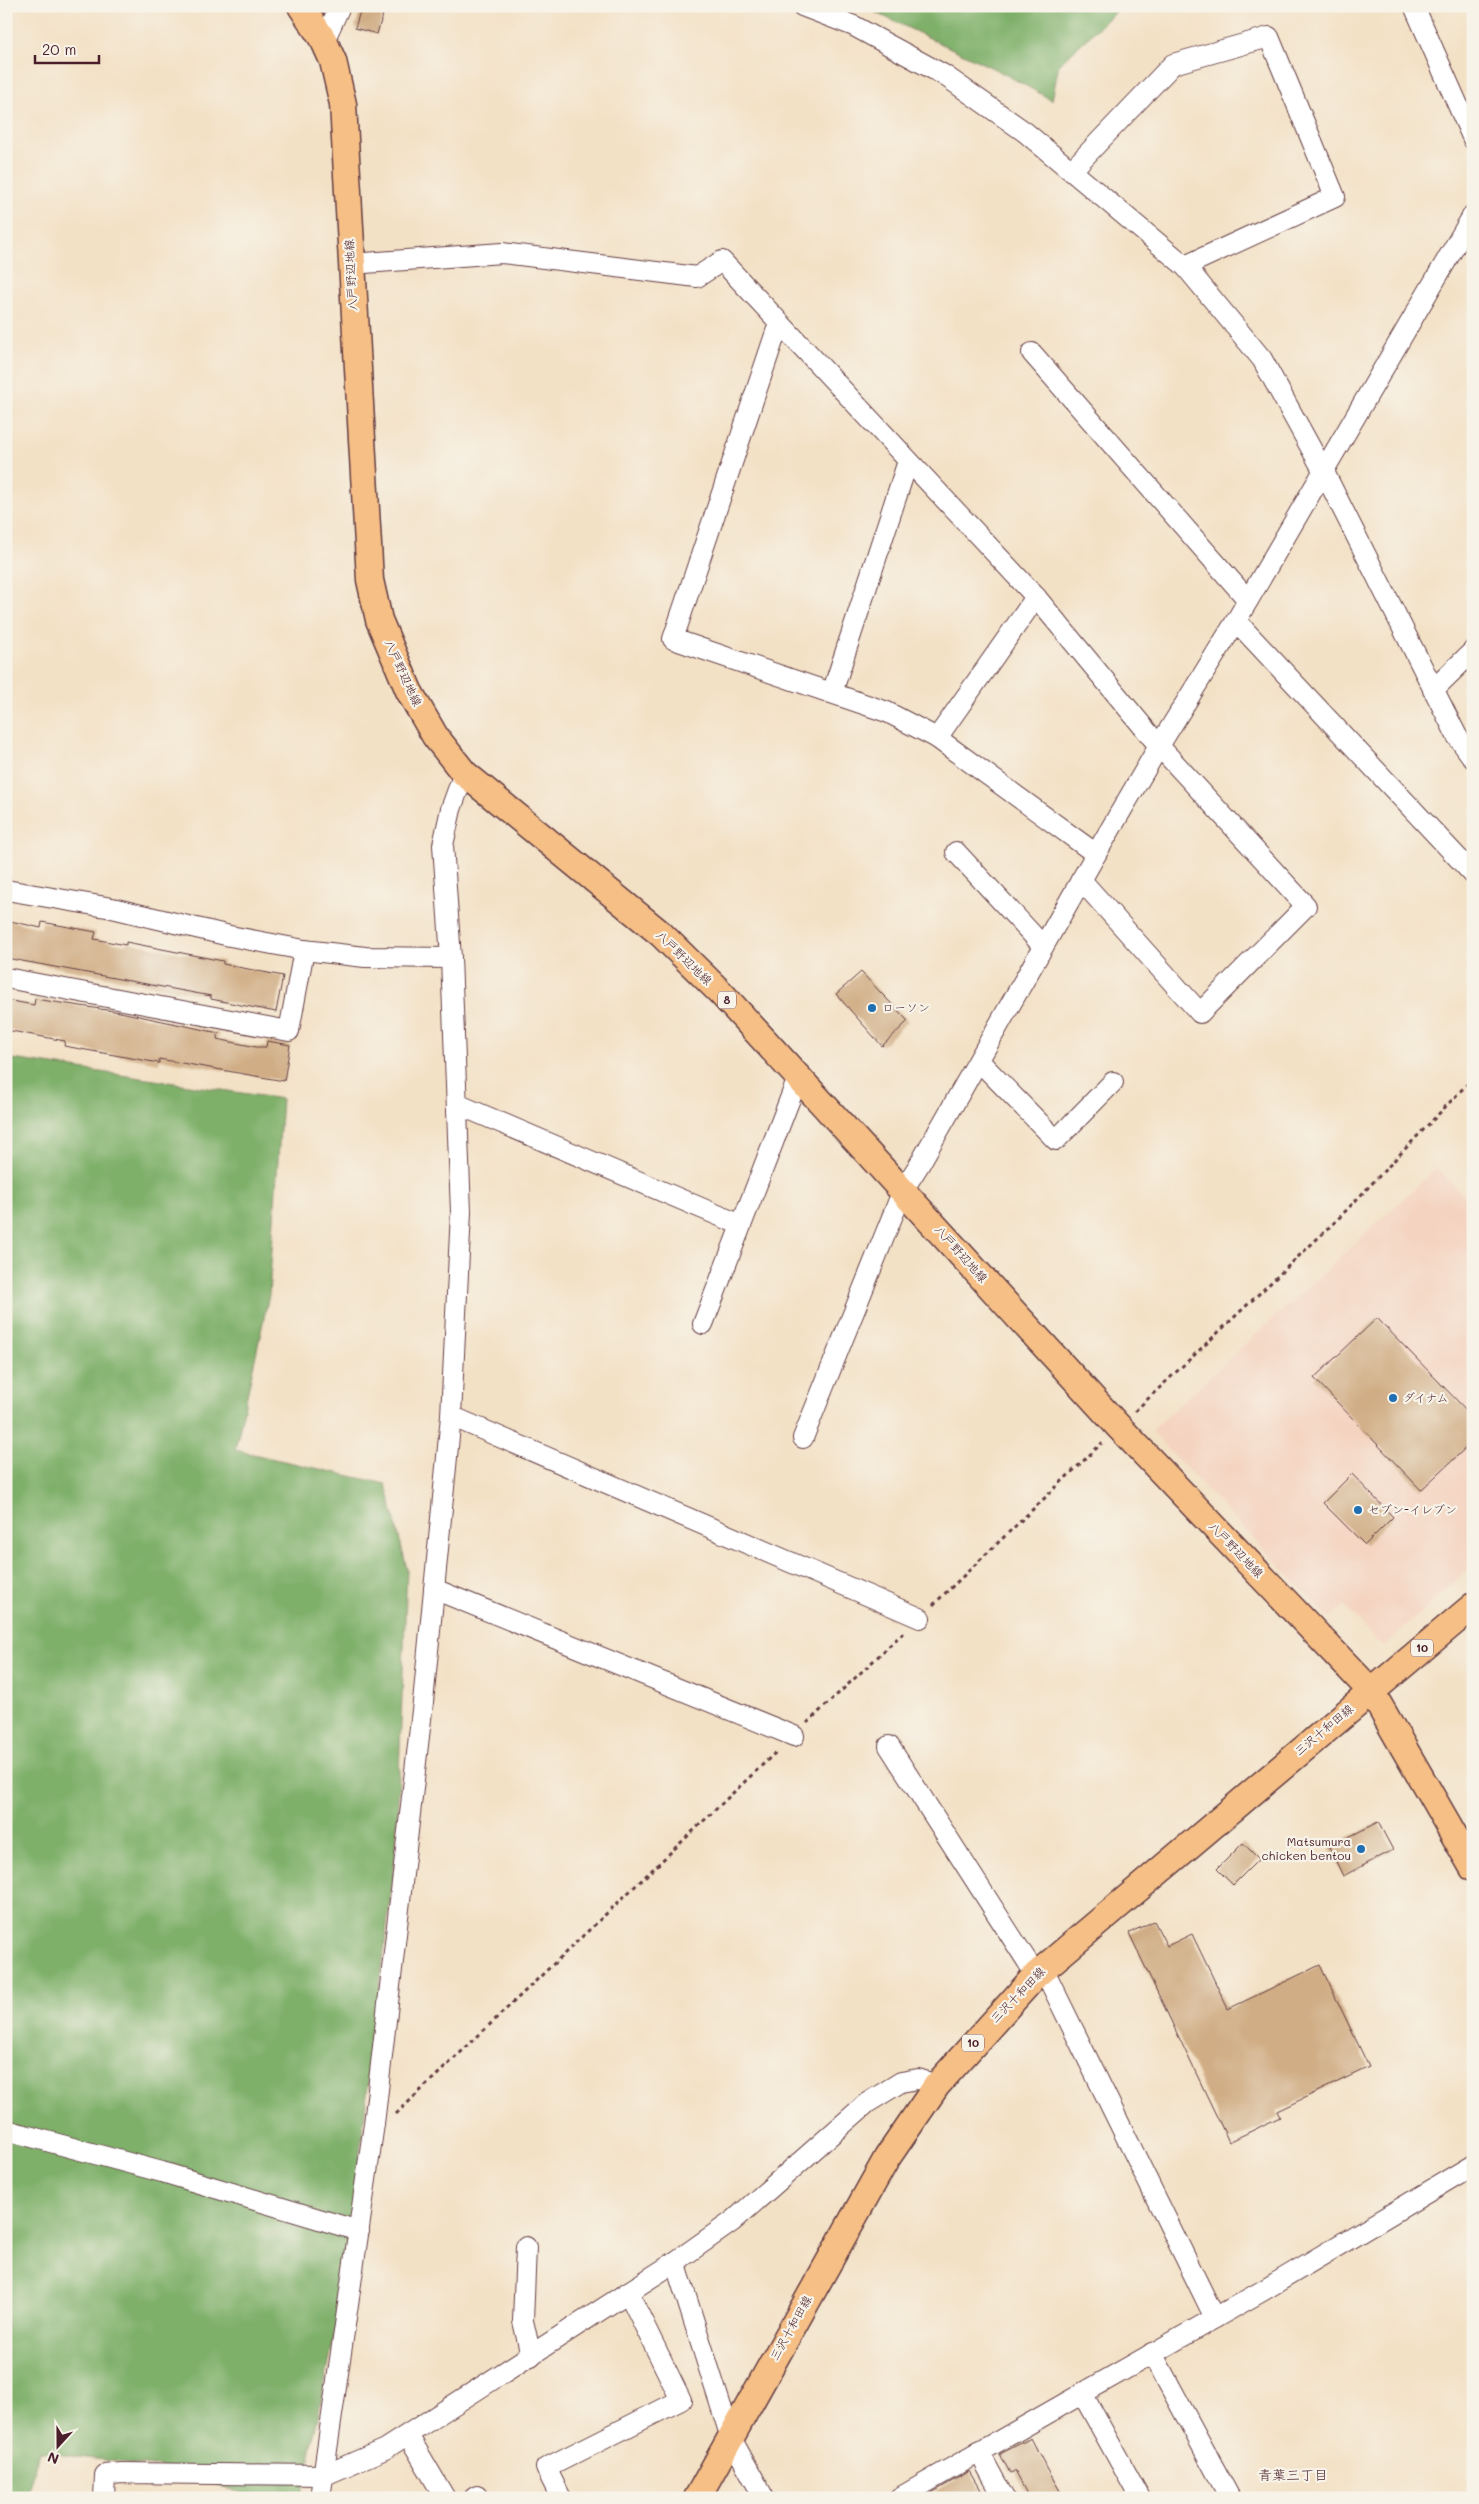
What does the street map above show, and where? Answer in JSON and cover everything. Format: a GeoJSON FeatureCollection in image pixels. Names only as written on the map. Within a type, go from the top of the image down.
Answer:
{"type":"FeatureCollection","features":[{"type":"Feature","properties":{"kind":"main road","name":"八戸野辺地線"},"geometry":{"type":"LineString","coordinates":[[302,6],[324,41],[333,61],[343,104],[370,580],[379,620],[409,691],[435,736],[464,773],[661,934],[721,993],[1119,1427],[1371,1691],[1473,1868]]}},
{"type":"Feature","properties":{"kind":"main road","name":"三沢十和田線"},"geometry":{"type":"LineString","coordinates":[[697,2498],[887,2158],[937,2085],[1040,1971],[1473,1606]]}},
{"type":"Feature","properties":{"kind":"street"},"geometry":{"type":"LineString","coordinates":[[324,41],[340,6]]}},
{"type":"Feature","properties":{"kind":"street"},"geometry":{"type":"LineString","coordinates":[[802,6],[854,26],[944,75],[1026,132],[1185,266],[1262,359],[1324,472],[1456,736],[1471,751]]}},
{"type":"Feature","properties":{"kind":"street"},"geometry":{"type":"LineString","coordinates":[[1414,6],[1473,139]]}},
{"type":"Feature","properties":{"kind":"street"},"geometry":{"type":"LineString","coordinates":[[1072,170],[1173,64],[1269,37],[1336,197],[1185,266]]}},
{"type":"Feature","properties":{"kind":"street"},"geometry":{"type":"LineString","coordinates":[[803,1438],[903,1190],[979,1061],[1158,746],[1236,622],[1472,219]]}},
{"type":"Feature","properties":{"kind":"street"},"geometry":{"type":"LineString","coordinates":[[351,264],[502,254],[697,277],[722,262],[1036,597],[1158,746],[1306,906],[1200,1013],[1081,880]]}},
{"type":"Feature","properties":{"kind":"street"},"geometry":{"type":"LineString","coordinates":[[779,323],[673,639],[887,712],[937,738],[1096,854]]}},
{"type":"Feature","properties":{"kind":"street"},"geometry":{"type":"LineString","coordinates":[[1032,353],[1248,600]]}},
{"type":"Feature","properties":{"kind":"street"},"geometry":{"type":"LineString","coordinates":[[832,693],[908,461]]}},
{"type":"Feature","properties":{"kind":"street"},"geometry":{"type":"LineString","coordinates":[[937,738],[1036,597]]}},
{"type":"Feature","properties":{"kind":"street"},"geometry":{"type":"LineString","coordinates":[[1236,622],[1473,874]]}},
{"type":"Feature","properties":{"kind":"street"},"geometry":{"type":"LineString","coordinates":[[1433,690],[1473,650]]}},
{"type":"Feature","properties":{"kind":"street"},"geometry":{"type":"LineString","coordinates":[[320,2498],[325,2475],[372,2137],[423,1702],[451,1416],[461,1212],[451,958],[443,845],[451,809],[464,773]]}},
{"type":"Feature","properties":{"kind":"street"},"geometry":{"type":"LineString","coordinates":[[956,852],[1043,946]]}},
{"type":"Feature","properties":{"kind":"street"},"geometry":{"type":"LineString","coordinates":[[6,890],[112,908],[230,936],[304,950],[365,957],[451,958]]}},
{"type":"Feature","properties":{"kind":"street"},"geometry":{"type":"LineString","coordinates":[[6,978],[289,1031],[304,950]]}},
{"type":"Feature","properties":{"kind":"street"},"geometry":{"type":"LineString","coordinates":[[979,1061],[1056,1140],[1113,1082]]}},
{"type":"Feature","properties":{"kind":"street"},"geometry":{"type":"LineString","coordinates":[[703,1324],[798,1078]]}},
{"type":"Feature","properties":{"kind":"street"},"geometry":{"type":"LineString","coordinates":[[457,1104],[741,1225]]}},
{"type":"Feature","properties":{"kind":"street"},"geometry":{"type":"LineString","coordinates":[[451,1416],[920,1618]]}},
{"type":"Feature","properties":{"kind":"street"},"geometry":{"type":"LineString","coordinates":[[434,1589],[794,1736]]}},
{"type":"Feature","properties":{"kind":"street"},"geometry":{"type":"LineString","coordinates":[[888,1746],[1040,1971],[1214,2318]]}},
{"type":"Feature","properties":{"kind":"street"},"geometry":{"type":"LineString","coordinates":[[104,2498],[105,2475],[121,2473],[325,2475],[385,2449],[676,2262],[732,2221],[867,2103],[901,2082],[918,2079],[937,2085]]}},
{"type":"Feature","properties":{"kind":"street"},"geometry":{"type":"LineString","coordinates":[[6,2130],[162,2172],[359,2231]]}},
{"type":"Feature","properties":{"kind":"street"},"geometry":{"type":"LineString","coordinates":[[899,2498],[1152,2354],[1473,2165]]}},
{"type":"Feature","properties":{"kind":"street"},"geometry":{"type":"LineString","coordinates":[[526,2247],[523,2321],[531,2356]]}},
{"type":"Feature","properties":{"kind":"street"},"geometry":{"type":"LineString","coordinates":[[676,2262],[731,2438],[764,2498]]}},
{"type":"Feature","properties":{"kind":"street"},"geometry":{"type":"LineString","coordinates":[[561,2498],[546,2468],[682,2400],[628,2292]]}},
{"type":"Feature","properties":{"kind":"street"},"geometry":{"type":"LineString","coordinates":[[1152,2354],[1230,2498]]}},
{"type":"Feature","properties":{"kind":"street"},"geometry":{"type":"LineString","coordinates":[[1082,2393],[1140,2498]]}},
{"type":"Feature","properties":{"kind":"street"},"geometry":{"type":"LineString","coordinates":[[408,2435],[444,2498]]}},
{"type":"Feature","properties":{"kind":"street"},"geometry":{"type":"LineString","coordinates":[[979,2452],[1004,2498]]}},
{"type":"Feature","properties":{"kind":"path"},"geometry":{"type":"LineString","coordinates":[[372,2137],[516,1998],[920,1618],[1337,1220],[1473,1078]]}},
{"type":"Feature","properties":{"kind":"shaded area"},"geometry":{"type":"Polygon","coordinates":[[[1437,1168],[1473,1204],[1473,1565],[1383,1647],[1344,1605],[1330,1619],[1151,1431],[1437,1168]]]}},
{"type":"Feature","properties":{"kind":"green space"},"geometry":{"type":"Polygon","coordinates":[[[862,6],[1122,6],[1059,64],[1052,100],[999,71],[862,6]]]}},
{"type":"Feature","properties":{"kind":"green space"},"geometry":{"type":"Polygon","coordinates":[[[6,1058],[282,1099],[269,1295],[235,1450],[386,1484],[407,1569],[396,1851],[343,2295],[301,2498],[255,2498],[169,2468],[39,2452],[26,2498],[6,2498],[6,1058]]]}},
{"type":"Feature","properties":{"kind":"building"},"geometry":{"type":"Polygon","coordinates":[[[361,8],[383,14],[377,34],[355,28],[361,8]]]}},
{"type":"Feature","properties":{"kind":"building"},"geometry":{"type":"Polygon","coordinates":[[[6,920],[41,928],[42,922],[96,932],[94,939],[126,945],[126,942],[223,961],[223,964],[283,976],[276,1012],[211,999],[211,996],[6,958],[6,920]]]}},
{"type":"Feature","properties":{"kind":"building","name":"ローソン"},"geometry":{"type":"Polygon","coordinates":[[[861,972],[908,1021],[882,1046],[836,994],[861,972]]]}},
{"type":"Feature","properties":{"kind":"building"},"geometry":{"type":"Polygon","coordinates":[[[35,999],[120,1012],[219,1033],[217,1039],[256,1047],[266,1047],[267,1041],[290,1045],[284,1081],[159,1059],[159,1063],[64,1046],[65,1041],[6,1030],[6,1000],[34,1005],[35,999]]]}},
{"type":"Feature","properties":{"kind":"building","name":"ダイナム"},"geometry":{"type":"Polygon","coordinates":[[[1377,1318],[1473,1417],[1473,1441],[1421,1490],[1314,1378],[1377,1318]]]}},
{"type":"Feature","properties":{"kind":"building","name":"セブン-イレブン"},"geometry":{"type":"Polygon","coordinates":[[[1352,1474],[1393,1517],[1365,1545],[1323,1503],[1352,1474]]]}},
{"type":"Feature","properties":{"kind":"building","name":"Matsumura chicken bentou"},"geometry":{"type":"Polygon","coordinates":[[[1378,1822],[1393,1850],[1343,1876],[1329,1847],[1378,1822]]]}},
{"type":"Feature","properties":{"kind":"building"},"geometry":{"type":"Polygon","coordinates":[[[1243,1843],[1259,1859],[1233,1885],[1217,1869],[1243,1843]]]}},
{"type":"Feature","properties":{"kind":"building"},"geometry":{"type":"Polygon","coordinates":[[[1154,1921],[1167,1946],[1192,1934],[1228,2009],[1320,1965],[1369,2067],[1277,2111],[1280,2117],[1229,2142],[1129,1933],[1154,1921]]]}},
{"type":"Feature","properties":{"kind":"building"},"geometry":{"type":"Polygon","coordinates":[[[1031,2438],[1064,2498],[1029,2498],[1015,2471],[1010,2473],[1000,2454],[1031,2438]]]}},
{"type":"Feature","properties":{"kind":"building"},"geometry":{"type":"Polygon","coordinates":[[[970,2471],[981,2490],[976,2492],[979,2498],[923,2498],[970,2471]]]}},
{"type":"Feature","properties":{"kind":"place","name":"ローソン"},"geometry":{"type":"Point","coordinates":[872,1008]}},
{"type":"Feature","properties":{"kind":"place","name":"ダイナム"},"geometry":{"type":"Point","coordinates":[1393,1398]}},
{"type":"Feature","properties":{"kind":"place","name":"セブン-イレブン"},"geometry":{"type":"Point","coordinates":[1358,1510]}},
{"type":"Feature","properties":{"kind":"place","name":"Matsumura chicken bentou"},"geometry":{"type":"Point","coordinates":[1361,1849]}},
{"type":"Feature","properties":{"kind":"district","name":"青葉三丁目"},"geometry":{"type":"Point","coordinates":[1293,2475]}}]}
